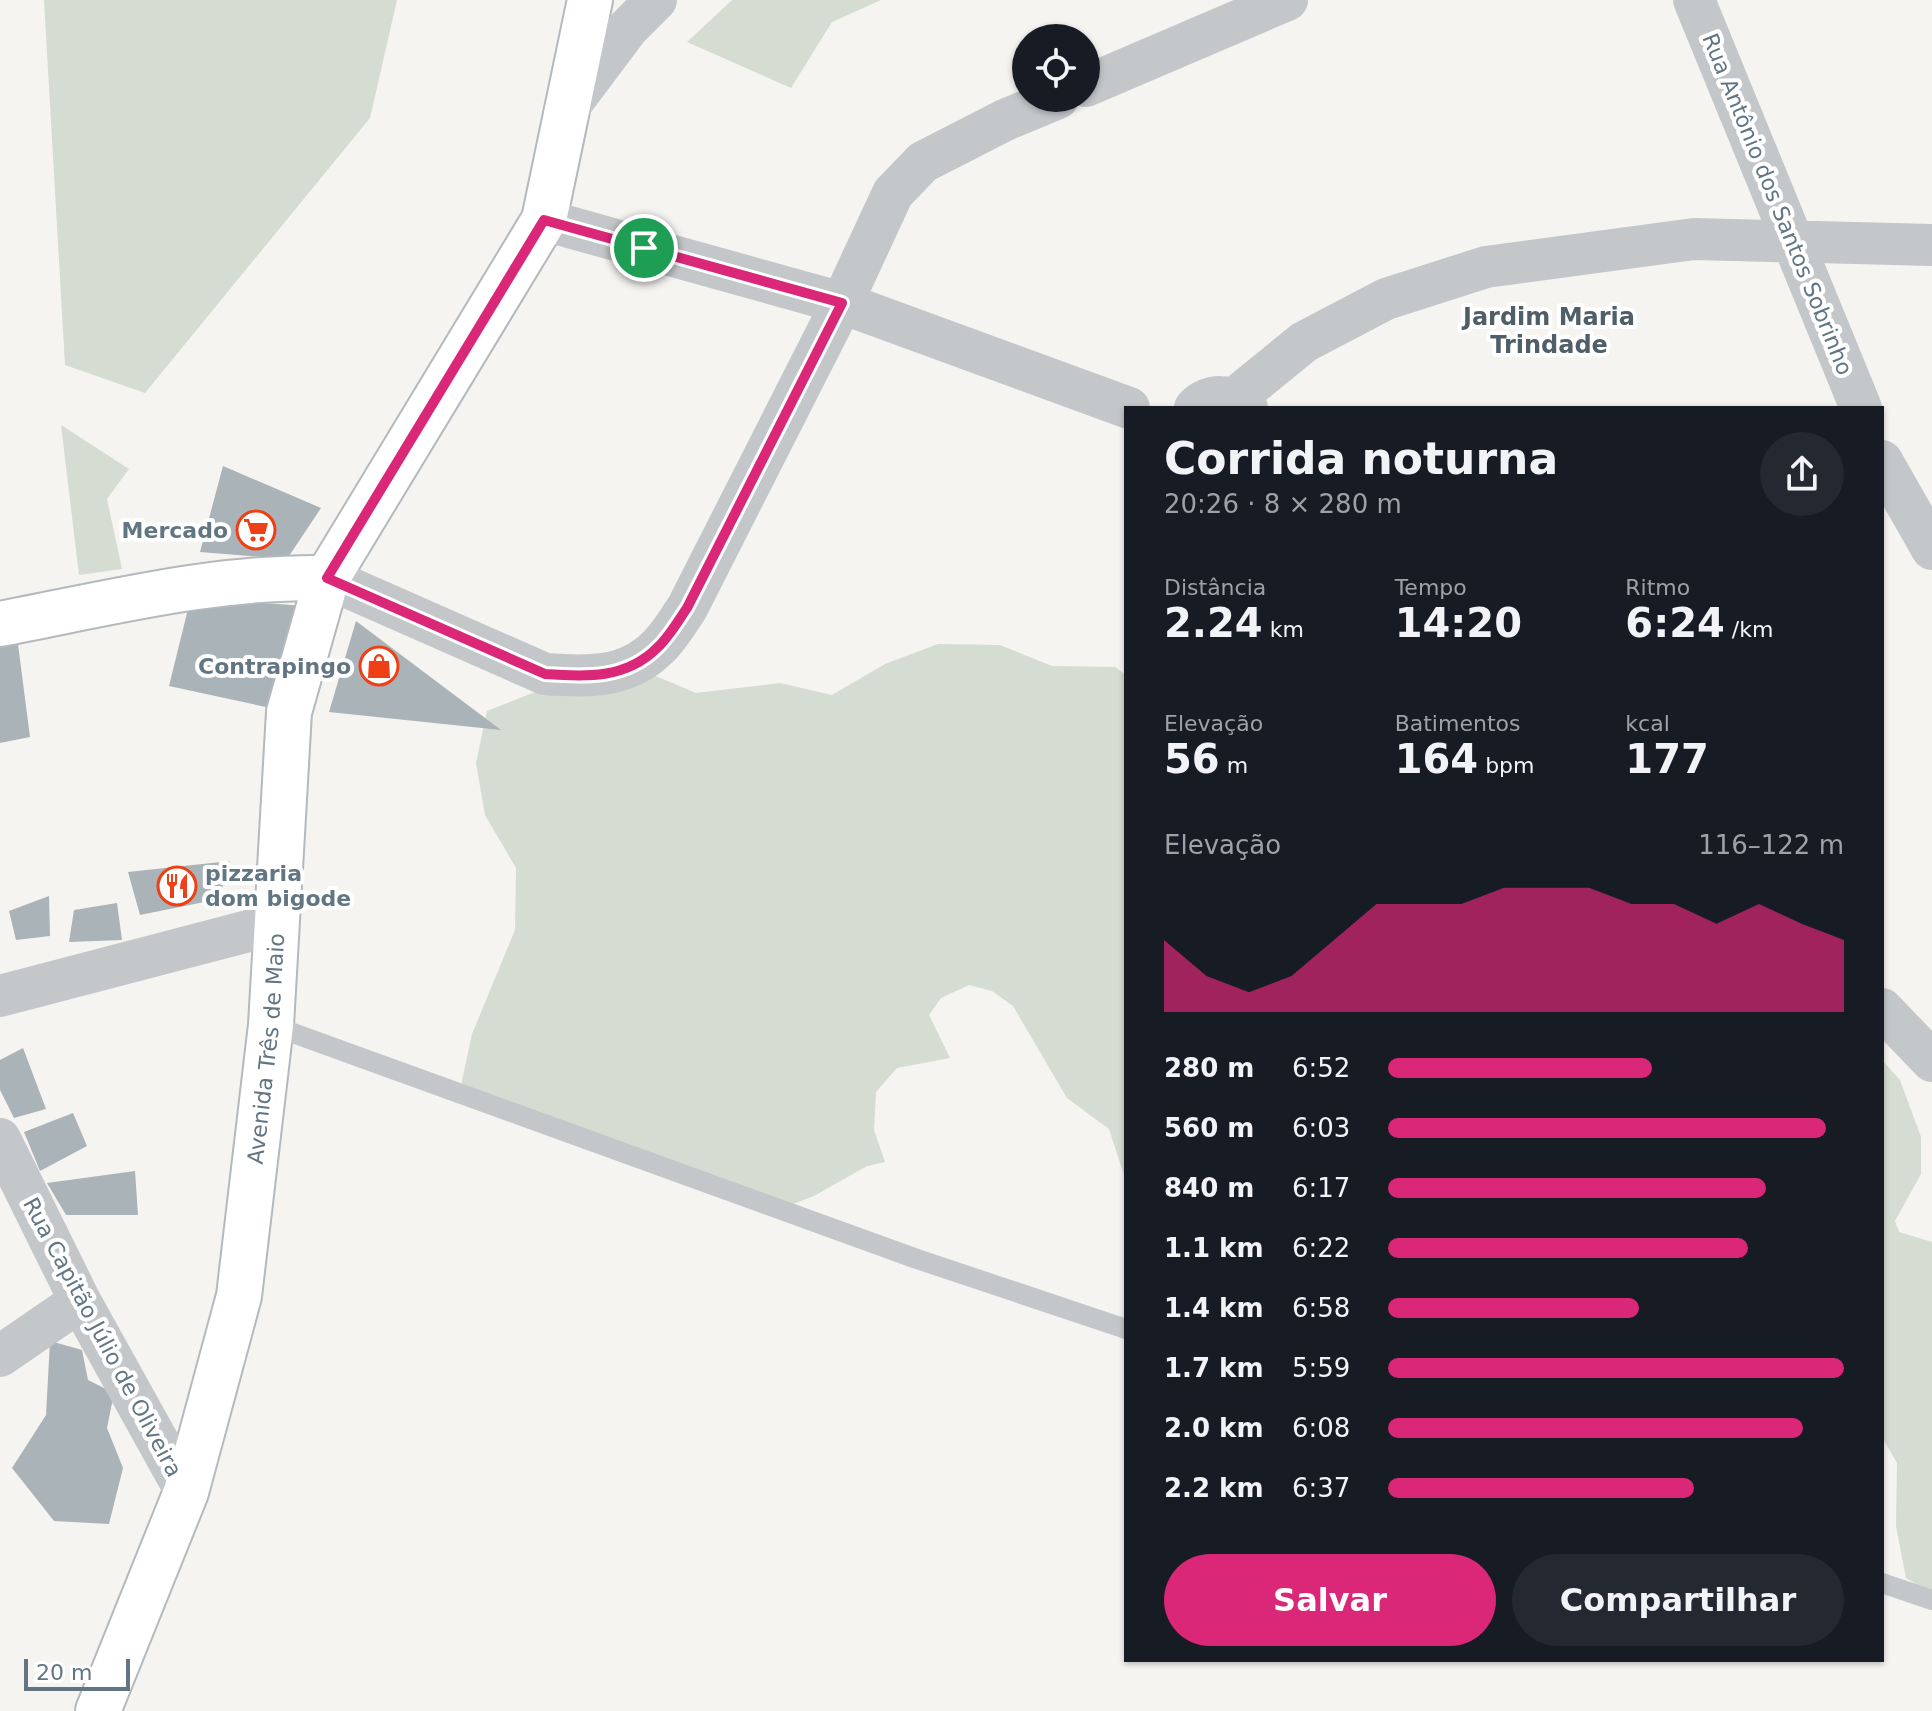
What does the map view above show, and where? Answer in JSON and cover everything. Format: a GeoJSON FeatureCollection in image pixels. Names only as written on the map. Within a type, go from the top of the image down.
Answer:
{"type":"FeatureCollection","features":[{"type":"Feature","properties":{"kind":"street","name":"Avenida Três de Maio"},"geometry":{"type":"LineString","coordinates":[[98,1711],[186,1492],[239,1296],[271,1025],[289,712],[327,578],[544,220],[590,0]]}},
{"type":"Feature","properties":{"kind":"street"},"geometry":{"type":"LineString","coordinates":[[565,112],[628,28],[656,0]]}},
{"type":"Feature","properties":{"kind":"street"},"geometry":{"type":"LineString","coordinates":[[1100,80],[1287,0]]}},
{"type":"Feature","properties":{"kind":"street","name":"Rua Antônio dos Santos Sobrinho"},"geometry":{"type":"LineString","coordinates":[[1694,0],[1860,406]]}},
{"type":"Feature","properties":{"kind":"street"},"geometry":{"type":"LineString","coordinates":[[0,624],[199,585],[287,577],[327,578],[545,674],[581,677],[619,673],[656,649],[687,608],[842,303],[893,193],[923,162],[1024,112]]}},
{"type":"Feature","properties":{"kind":"street"},"geometry":{"type":"LineString","coordinates":[[544,220],[842,303],[1124,406]]}},
{"type":"Feature","properties":{"kind":"street"},"geometry":{"type":"LineString","coordinates":[[1225,405],[1304,342],[1386,299],[1486,267],[1694,239],[1932,245]]}},
{"type":"Feature","properties":{"kind":"street"},"geometry":{"type":"LineString","coordinates":[[1884,465],[1932,549]]}},
{"type":"Feature","properties":{"kind":"street"},"geometry":{"type":"LineString","coordinates":[[0,996],[275,924]]}},
{"type":"Feature","properties":{"kind":"street"},"geometry":{"type":"LineString","coordinates":[[1884,1011],[1932,1061]]}},
{"type":"Feature","properties":{"kind":"street","name":"Rua Capitão Júlio de Oliveira"},"geometry":{"type":"LineString","coordinates":[[0,1139],[80,1301],[186,1492]]}},
{"type":"Feature","properties":{"kind":"street"},"geometry":{"type":"LineString","coordinates":[[0,1356],[80,1301]]}},
{"type":"Feature","properties":{"kind":"lane"},"geometry":{"type":"LineString","coordinates":[[271,1025],[902,1254],[1124,1328]]}},
{"type":"Feature","properties":{"kind":"lane"},"geometry":{"type":"LineString","coordinates":[[1884,1584],[1932,1600]]}},
{"type":"Feature","properties":{"kind":"shaded area"},"geometry":{"type":"Polygon","coordinates":[[[44,0],[397,0],[370,118],[145,393],[65,365],[44,0]]]}},
{"type":"Feature","properties":{"kind":"shaded area"},"geometry":{"type":"Polygon","coordinates":[[[732,0],[881,0],[832,22],[791,88],[687,42],[732,0]]]}},
{"type":"Feature","properties":{"kind":"shaded area"},"geometry":{"type":"Polygon","coordinates":[[[61,425],[129,469],[107,499],[122,569],[79,575],[61,425]]]}},
{"type":"Feature","properties":{"kind":"shaded area"},"geometry":{"type":"Polygon","coordinates":[[[938,644],[1000,645],[1052,666],[1115,667],[1124,674],[1124,1175],[1109,1129],[1067,1098],[1013,1006],[992,991],[969,985],[941,998],[929,1015],[950,1058],[897,1068],[876,1092],[874,1130],[885,1162],[867,1166],[814,1196],[772,1212],[461,1085],[472,1034],[515,930],[516,868],[485,815],[476,763],[487,711],[540,690],[644,671],[696,693],[780,683],[832,695],[885,664],[938,644]]]}},
{"type":"Feature","properties":{"kind":"shaded area"},"geometry":{"type":"Polygon","coordinates":[[[1884,1062],[1900,1080],[1921,1137],[1921,1174],[1895,1221],[1899,1232],[1932,1242],[1932,1594],[1906,1578],[1896,1526],[1897,1463],[1884,1440],[1884,1062]]]}},
{"type":"Feature","properties":{"kind":"building","name":"Mercado"},"geometry":{"type":"Polygon","coordinates":[[[223,466],[321,508],[287,559],[200,552],[223,466]]]}},
{"type":"Feature","properties":{"kind":"building"},"geometry":{"type":"Polygon","coordinates":[[[251,602],[319,607],[289,712],[169,686],[188,609],[251,602]]]}},
{"type":"Feature","properties":{"kind":"building"},"geometry":{"type":"Polygon","coordinates":[[[15,621],[30,737],[0,743],[0,624],[15,621]]]}},
{"type":"Feature","properties":{"kind":"building","name":"Contrapingo"},"geometry":{"type":"Polygon","coordinates":[[[356,621],[501,730],[329,712],[356,621]]]}},
{"type":"Feature","properties":{"kind":"building","name":"pizzaria dom bigode"},"geometry":{"type":"Polygon","coordinates":[[[230,861],[219,899],[140,915],[128,872],[230,861]]]}},
{"type":"Feature","properties":{"kind":"building"},"geometry":{"type":"Polygon","coordinates":[[[49,896],[50,936],[16,940],[9,911],[49,896]]]}},
{"type":"Feature","properties":{"kind":"building"},"geometry":{"type":"Polygon","coordinates":[[[117,903],[122,940],[69,942],[74,910],[117,903]]]}},
{"type":"Feature","properties":{"kind":"building"},"geometry":{"type":"Polygon","coordinates":[[[23,1048],[46,1109],[14,1118],[0,1090],[0,1060],[23,1048]]]}},
{"type":"Feature","properties":{"kind":"building"},"geometry":{"type":"Polygon","coordinates":[[[73,1113],[87,1146],[40,1171],[24,1132],[73,1113]]]}},
{"type":"Feature","properties":{"kind":"building"},"geometry":{"type":"Polygon","coordinates":[[[135,1171],[138,1215],[66,1215],[47,1183],[135,1171]]]}},
{"type":"Feature","properties":{"kind":"building"},"geometry":{"type":"Polygon","coordinates":[[[50,1341],[82,1350],[88,1380],[114,1393],[107,1428],[123,1468],[109,1524],[54,1521],[12,1468],[46,1415],[50,1341]]]}},
{"type":"Feature","properties":{"kind":"place","name":"Mercado"},"geometry":{"type":"Point","coordinates":[256,530]}},
{"type":"Feature","properties":{"kind":"place","name":"Contrapingo"},"geometry":{"type":"Point","coordinates":[379,666]}},
{"type":"Feature","properties":{"kind":"place","name":"pizzaria dom bigode"},"geometry":{"type":"Point","coordinates":[177,886]}},
{"type":"Feature","properties":{"kind":"district","name":"Jardim Maria Trindade"},"geometry":{"type":"Point","coordinates":[1549,331]}},
{"type":"Feature","properties":{"kind":"route"},"geometry":{"type":"LineString","coordinates":[[544,220],[644,248],[842,303],[687,608],[656,649],[619,673],[581,677],[545,674],[327,578],[533,243],[544,220]]}}]}
